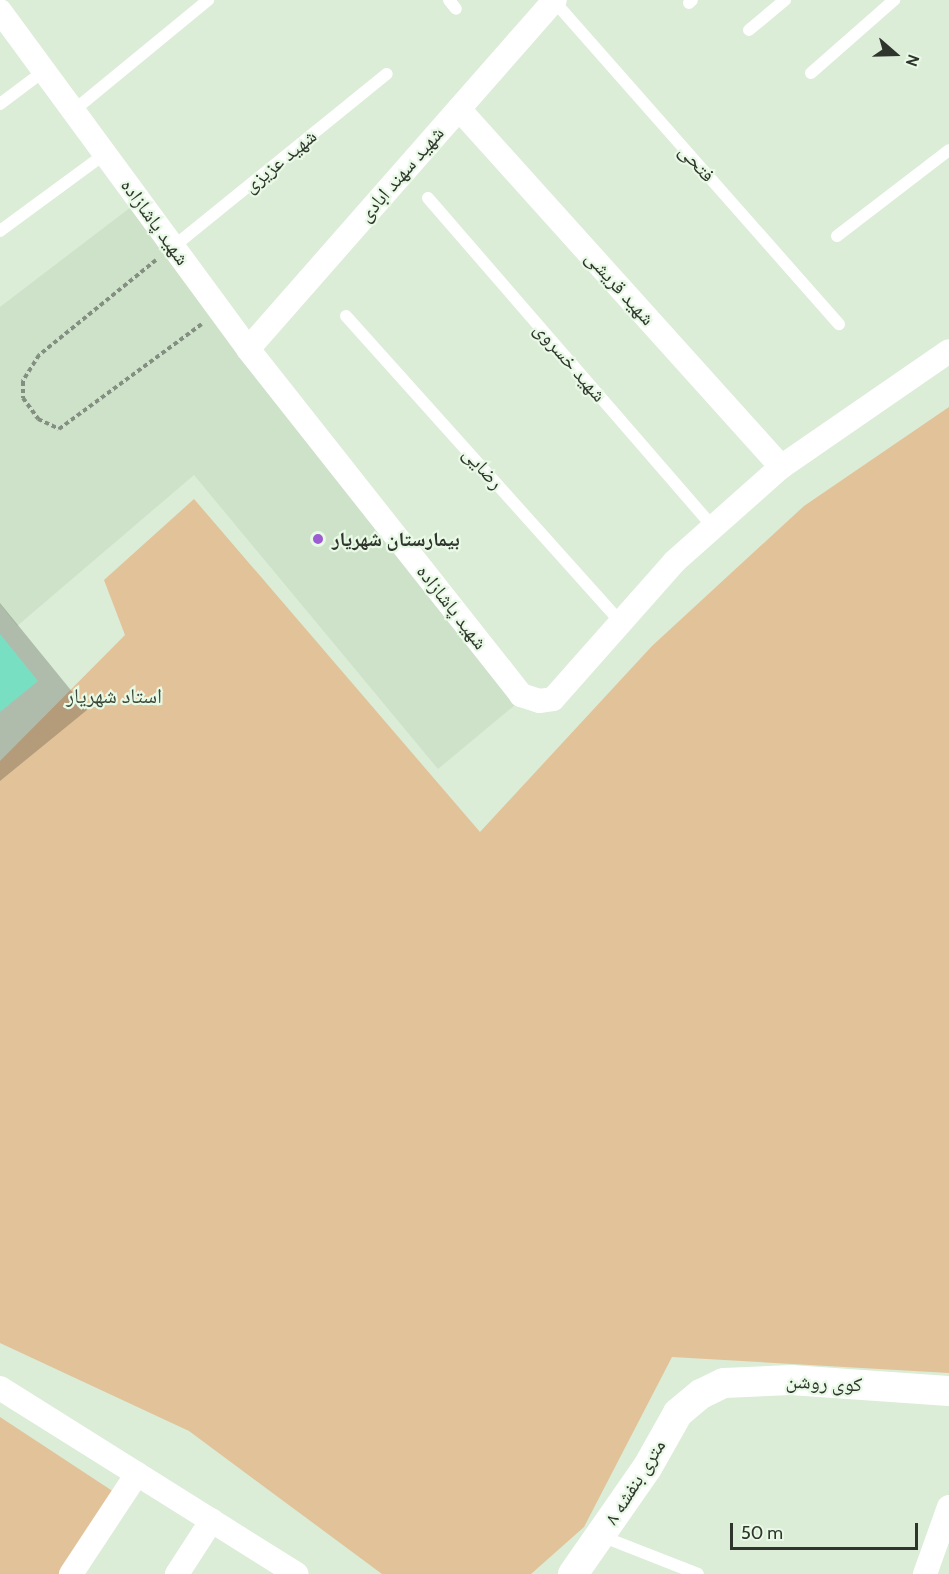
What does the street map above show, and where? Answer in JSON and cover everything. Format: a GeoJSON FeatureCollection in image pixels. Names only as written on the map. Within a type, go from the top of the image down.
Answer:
{"type":"FeatureCollection","features":[{"type":"Feature","properties":{"kind":"street","name":"شهید سهند ابادی"},"geometry":{"type":"LineString","coordinates":[[248,349],[555,1]]}},
{"type":"Feature","properties":{"kind":"street","name":"شهید پاشازاده"},"geometry":{"type":"LineString","coordinates":[[0,11],[248,349],[521,695],[539,701],[553,699],[674,562],[781,467],[949,351]]}},
{"type":"Feature","properties":{"kind":"street","name":"شهید قریشی"},"geometry":{"type":"LineString","coordinates":[[459,109],[781,467]]}},
{"type":"Feature","properties":{"kind":"street","name":"کوی روشن"},"geometry":{"type":"LineString","coordinates":[[701,1394],[724,1383],[791,1380],[949,1391]]}},
{"type":"Feature","properties":{"kind":"street"},"geometry":{"type":"LineString","coordinates":[[0,1388],[297,1574]]}},
{"type":"Feature","properties":{"kind":"street","name":"۸ متری بنفشه"},"geometry":{"type":"LineString","coordinates":[[573,1574],[647,1468],[678,1413],[701,1394]]}},
{"type":"Feature","properties":{"kind":"street"},"geometry":{"type":"LineString","coordinates":[[71,1574],[137,1474]]}},
{"type":"Feature","properties":{"kind":"street"},"geometry":{"type":"LineString","coordinates":[[925,1574],[949,1507]]}},
{"type":"Feature","properties":{"kind":"street"},"geometry":{"type":"LineString","coordinates":[[177,1574],[212,1520]]}},
{"type":"Feature","properties":{"kind":"lane"},"geometry":{"type":"LineString","coordinates":[[73,111],[208,0]]}},
{"type":"Feature","properties":{"kind":"lane"},"geometry":{"type":"LineString","coordinates":[[749,30],[785,0]]}},
{"type":"Feature","properties":{"kind":"lane"},"geometry":{"type":"LineString","coordinates":[[811,73],[894,0]]}},
{"type":"Feature","properties":{"kind":"lane","name":"فتحی"},"geometry":{"type":"LineString","coordinates":[[555,1],[839,324]]}},
{"type":"Feature","properties":{"kind":"lane"},"geometry":{"type":"LineString","coordinates":[[0,104],[44,71]]}},
{"type":"Feature","properties":{"kind":"lane","name":"شهید عزیزی"},"geometry":{"type":"LineString","coordinates":[[173,247],[387,74]]}},
{"type":"Feature","properties":{"kind":"lane"},"geometry":{"type":"LineString","coordinates":[[837,236],[949,150]]}},
{"type":"Feature","properties":{"kind":"lane"},"geometry":{"type":"LineString","coordinates":[[0,231],[105,154]]}},
{"type":"Feature","properties":{"kind":"lane","name":"شهید خسروی"},"geometry":{"type":"LineString","coordinates":[[428,198],[713,527]]}},
{"type":"Feature","properties":{"kind":"lane","name":"رضایی"},"geometry":{"type":"LineString","coordinates":[[346,316],[620,621]]}},
{"type":"Feature","properties":{"kind":"lane"},"geometry":{"type":"LineString","coordinates":[[601,1536],[698,1574]]}},
{"type":"Feature","properties":{"kind":"path"},"geometry":{"type":"LineString","coordinates":[[173,247],[39,355],[23,381],[23,398],[28,405],[38,418],[59,429],[220,311]]}},
{"type":"Feature","properties":{"kind":"shaded area","name":"بیمارستان شهریار"},"geometry":{"type":"Polygon","coordinates":[[[131,207],[516,704],[438,769],[194,475],[17,626],[0,604],[0,307],[131,207]]]}},
{"type":"Feature","properties":{"kind":"shaded area"},"geometry":{"type":"Polygon","coordinates":[[[949,407],[949,1373],[672,1357],[584,1527],[531,1574],[382,1574],[189,1431],[0,1343],[0,761],[125,635],[104,580],[194,499],[480,832],[652,646],[804,506],[949,407]]]}},
{"type":"Feature","properties":{"kind":"shaded area"},"geometry":{"type":"Polygon","coordinates":[[[0,1417],[114,1492],[59,1574],[0,1574],[0,1417]]]}},
{"type":"Feature","properties":{"kind":"building"},"geometry":{"type":"Polygon","coordinates":[[[0,634],[38,681],[0,712],[0,634]]]}},
{"type":"Feature","properties":{"kind":"place","name":"بیمارستان شهریار"},"geometry":{"type":"Point","coordinates":[318,539]}},
{"type":"Feature","properties":{"kind":"district","name":"استاد شهریار"},"geometry":{"type":"Point","coordinates":[114,696]}}]}
